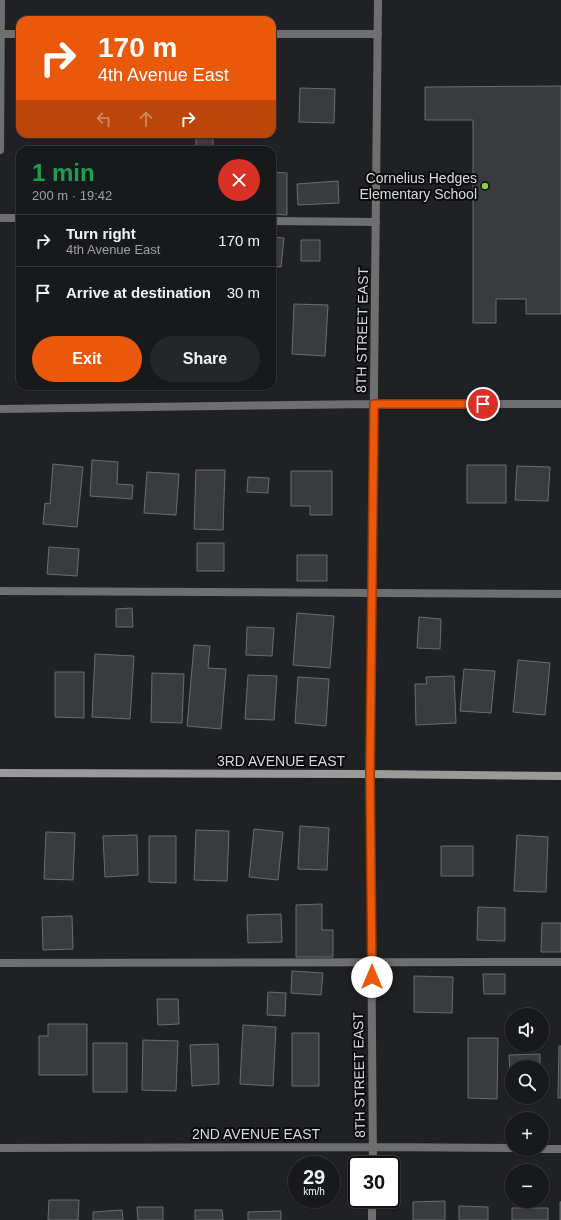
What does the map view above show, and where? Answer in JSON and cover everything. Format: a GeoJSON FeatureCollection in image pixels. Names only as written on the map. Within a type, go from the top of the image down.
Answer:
{"type":"FeatureCollection","features":[{"type":"Feature","properties":{"kind":"street"},"geometry":{"type":"LineString","coordinates":[[0,150],[1,0]]}},
{"type":"Feature","properties":{"kind":"street","name":"8TH STREET EAST"},"geometry":{"type":"LineString","coordinates":[[373,1156],[370,774],[378,0]]}},
{"type":"Feature","properties":{"kind":"street"},"geometry":{"type":"LineString","coordinates":[[0,34],[16,34]]}},
{"type":"Feature","properties":{"kind":"street"},"geometry":{"type":"LineString","coordinates":[[276,34],[378,34]]}},
{"type":"Feature","properties":{"kind":"street"},"geometry":{"type":"LineString","coordinates":[[0,218],[16,218]]}},
{"type":"Feature","properties":{"kind":"street"},"geometry":{"type":"LineString","coordinates":[[276,221],[376,222]]}},
{"type":"Feature","properties":{"kind":"street"},"geometry":{"type":"LineString","coordinates":[[0,409],[374,404],[561,404]]}},
{"type":"Feature","properties":{"kind":"street"},"geometry":{"type":"LineString","coordinates":[[0,591],[561,594]]}},
{"type":"Feature","properties":{"kind":"street","name":"3RD AVENUE EAST"},"geometry":{"type":"LineString","coordinates":[[0,773],[561,776]]}},
{"type":"Feature","properties":{"kind":"street"},"geometry":{"type":"LineString","coordinates":[[0,963],[561,962]]}},
{"type":"Feature","properties":{"kind":"street","name":"2ND AVENUE EAST"},"geometry":{"type":"LineString","coordinates":[[0,1148],[505,1148]]}},
{"type":"Feature","properties":{"kind":"street"},"geometry":{"type":"LineString","coordinates":[[549,1149],[561,1149]]}},
{"type":"Feature","properties":{"kind":"street"},"geometry":{"type":"LineString","coordinates":[[372,1208],[372,1220]]}},
{"type":"Feature","properties":{"kind":"building"},"geometry":{"type":"Polygon","coordinates":[[[561,86],[561,314],[526,314],[526,299],[496,299],[496,323],[473,323],[473,120],[425,120],[425,87],[561,86]]]}},
{"type":"Feature","properties":{"kind":"building"},"geometry":{"type":"Polygon","coordinates":[[[300,88],[335,89],[334,123],[299,122],[300,88]]]}},
{"type":"Feature","properties":{"kind":"building"},"geometry":{"type":"Polygon","coordinates":[[[196,138],[213,138],[213,146],[196,146],[196,138]]]}},
{"type":"Feature","properties":{"kind":"building"},"geometry":{"type":"Polygon","coordinates":[[[276,172],[287,173],[287,215],[276,214],[276,172]]]}},
{"type":"Feature","properties":{"kind":"building"},"geometry":{"type":"Polygon","coordinates":[[[338,181],[339,203],[298,205],[297,184],[338,181]]]}},
{"type":"Feature","properties":{"kind":"building"},"geometry":{"type":"Polygon","coordinates":[[[276,237],[284,238],[281,267],[276,266],[276,237]]]}},
{"type":"Feature","properties":{"kind":"building"},"geometry":{"type":"Polygon","coordinates":[[[301,240],[320,240],[320,261],[301,261],[301,240]]]}},
{"type":"Feature","properties":{"kind":"building"},"geometry":{"type":"Polygon","coordinates":[[[294,304],[328,305],[325,356],[292,354],[294,304]]]}},
{"type":"Feature","properties":{"kind":"building"},"geometry":{"type":"Polygon","coordinates":[[[92,460],[118,462],[117,484],[133,485],[132,499],[90,496],[92,460]]]}},
{"type":"Feature","properties":{"kind":"building"},"geometry":{"type":"Polygon","coordinates":[[[53,464],[83,467],[77,527],[43,524],[45,503],[50,504],[53,464]]]}},
{"type":"Feature","properties":{"kind":"building"},"geometry":{"type":"Polygon","coordinates":[[[467,465],[506,465],[506,503],[467,503],[467,465]]]}},
{"type":"Feature","properties":{"kind":"building"},"geometry":{"type":"Polygon","coordinates":[[[517,466],[550,467],[548,501],[515,500],[517,466]]]}},
{"type":"Feature","properties":{"kind":"building"},"geometry":{"type":"Polygon","coordinates":[[[196,470],[225,470],[223,530],[194,529],[196,470]]]}},
{"type":"Feature","properties":{"kind":"building"},"geometry":{"type":"Polygon","coordinates":[[[291,471],[332,471],[332,515],[310,515],[310,506],[291,506],[291,471]]]}},
{"type":"Feature","properties":{"kind":"building"},"geometry":{"type":"Polygon","coordinates":[[[147,472],[179,474],[176,515],[144,513],[147,472]]]}},
{"type":"Feature","properties":{"kind":"building"},"geometry":{"type":"Polygon","coordinates":[[[248,477],[269,478],[268,493],[247,492],[248,477]]]}},
{"type":"Feature","properties":{"kind":"building"},"geometry":{"type":"Polygon","coordinates":[[[197,543],[224,543],[224,571],[197,571],[197,543]]]}},
{"type":"Feature","properties":{"kind":"building"},"geometry":{"type":"Polygon","coordinates":[[[49,547],[79,549],[77,576],[47,574],[49,547]]]}},
{"type":"Feature","properties":{"kind":"building"},"geometry":{"type":"Polygon","coordinates":[[[297,555],[327,555],[327,581],[297,581],[297,555]]]}},
{"type":"Feature","properties":{"kind":"building"},"geometry":{"type":"Polygon","coordinates":[[[132,608],[133,627],[116,627],[116,609],[132,608]]]}},
{"type":"Feature","properties":{"kind":"building"},"geometry":{"type":"Polygon","coordinates":[[[297,613],[334,616],[330,668],[293,665],[297,613]]]}},
{"type":"Feature","properties":{"kind":"building"},"geometry":{"type":"Polygon","coordinates":[[[419,617],[441,619],[440,649],[417,648],[419,617]]]}},
{"type":"Feature","properties":{"kind":"building"},"geometry":{"type":"Polygon","coordinates":[[[247,627],[274,628],[272,656],[246,655],[247,627]]]}},
{"type":"Feature","properties":{"kind":"building"},"geometry":{"type":"Polygon","coordinates":[[[194,645],[210,646],[208,668],[226,669],[221,729],[187,726],[194,645]]]}},
{"type":"Feature","properties":{"kind":"building"},"geometry":{"type":"Polygon","coordinates":[[[95,654],[134,656],[130,719],[92,717],[95,654]]]}},
{"type":"Feature","properties":{"kind":"building"},"geometry":{"type":"Polygon","coordinates":[[[518,660],[550,663],[545,715],[513,712],[518,660]]]}},
{"type":"Feature","properties":{"kind":"building"},"geometry":{"type":"Polygon","coordinates":[[[464,669],[495,671],[491,713],[460,711],[464,669]]]}},
{"type":"Feature","properties":{"kind":"building"},"geometry":{"type":"Polygon","coordinates":[[[55,672],[84,672],[84,718],[55,717],[55,672]]]}},
{"type":"Feature","properties":{"kind":"building"},"geometry":{"type":"Polygon","coordinates":[[[152,673],[184,674],[182,723],[151,722],[152,673]]]}},
{"type":"Feature","properties":{"kind":"building"},"geometry":{"type":"Polygon","coordinates":[[[248,675],[277,676],[274,720],[245,719],[248,675]]]}},
{"type":"Feature","properties":{"kind":"building"},"geometry":{"type":"Polygon","coordinates":[[[454,676],[456,723],[416,725],[415,684],[427,684],[426,677],[454,676]]]}},
{"type":"Feature","properties":{"kind":"building"},"geometry":{"type":"Polygon","coordinates":[[[298,677],[329,679],[326,726],[295,723],[298,677]]]}},
{"type":"Feature","properties":{"kind":"building"},"geometry":{"type":"Polygon","coordinates":[[[300,826],[329,828],[327,870],[298,869],[300,826]]]}},
{"type":"Feature","properties":{"kind":"building"},"geometry":{"type":"Polygon","coordinates":[[[254,829],[283,832],[278,880],[249,877],[254,829]]]}},
{"type":"Feature","properties":{"kind":"building"},"geometry":{"type":"Polygon","coordinates":[[[196,830],[229,831],[227,881],[194,880],[196,830]]]}},
{"type":"Feature","properties":{"kind":"building"},"geometry":{"type":"Polygon","coordinates":[[[46,832],[75,833],[73,880],[44,879],[46,832]]]}},
{"type":"Feature","properties":{"kind":"building"},"geometry":{"type":"Polygon","coordinates":[[[137,835],[138,875],[105,877],[103,836],[137,835]]]}},
{"type":"Feature","properties":{"kind":"building"},"geometry":{"type":"Polygon","coordinates":[[[517,835],[548,837],[546,892],[514,891],[517,835]]]}},
{"type":"Feature","properties":{"kind":"building"},"geometry":{"type":"Polygon","coordinates":[[[149,836],[176,836],[176,883],[149,882],[149,836]]]}},
{"type":"Feature","properties":{"kind":"building"},"geometry":{"type":"Polygon","coordinates":[[[441,846],[473,846],[473,876],[441,876],[441,846]]]}},
{"type":"Feature","properties":{"kind":"building"},"geometry":{"type":"Polygon","coordinates":[[[322,904],[322,930],[333,930],[333,957],[296,957],[296,905],[322,904]]]}},
{"type":"Feature","properties":{"kind":"building"},"geometry":{"type":"Polygon","coordinates":[[[478,907],[505,908],[505,941],[477,940],[478,907]]]}},
{"type":"Feature","properties":{"kind":"building"},"geometry":{"type":"Polygon","coordinates":[[[281,914],[282,942],[248,943],[247,915],[281,914]]]}},
{"type":"Feature","properties":{"kind":"building"},"geometry":{"type":"Polygon","coordinates":[[[72,916],[73,949],[43,950],[42,917],[72,916]]]}},
{"type":"Feature","properties":{"kind":"building"},"geometry":{"type":"Polygon","coordinates":[[[542,923],[561,923],[561,952],[541,952],[542,923]]]}},
{"type":"Feature","properties":{"kind":"building"},"geometry":{"type":"Polygon","coordinates":[[[292,971],[323,973],[321,995],[291,993],[292,971]]]}},
{"type":"Feature","properties":{"kind":"building"},"geometry":{"type":"Polygon","coordinates":[[[483,974],[505,974],[505,994],[484,994],[483,974]]]}},
{"type":"Feature","properties":{"kind":"building"},"geometry":{"type":"Polygon","coordinates":[[[414,976],[453,977],[452,1013],[414,1012],[414,976]]]}},
{"type":"Feature","properties":{"kind":"building"},"geometry":{"type":"Polygon","coordinates":[[[268,992],[286,993],[285,1016],[267,1015],[268,992]]]}},
{"type":"Feature","properties":{"kind":"building"},"geometry":{"type":"Polygon","coordinates":[[[157,999],[178,999],[179,1024],[158,1025],[157,999]]]}},
{"type":"Feature","properties":{"kind":"building"},"geometry":{"type":"Polygon","coordinates":[[[48,1024],[87,1024],[87,1075],[39,1075],[39,1036],[48,1036],[48,1024]]]}},
{"type":"Feature","properties":{"kind":"building"},"geometry":{"type":"Polygon","coordinates":[[[243,1025],[276,1027],[273,1086],[240,1084],[243,1025]]]}},
{"type":"Feature","properties":{"kind":"building"},"geometry":{"type":"Polygon","coordinates":[[[292,1033],[319,1033],[319,1086],[292,1086],[292,1033]]]}},
{"type":"Feature","properties":{"kind":"building"},"geometry":{"type":"Polygon","coordinates":[[[468,1038],[498,1038],[497,1099],[468,1098],[468,1038]]]}},
{"type":"Feature","properties":{"kind":"building"},"geometry":{"type":"Polygon","coordinates":[[[143,1040],[178,1041],[176,1091],[142,1090],[143,1040]]]}},
{"type":"Feature","properties":{"kind":"building"},"geometry":{"type":"Polygon","coordinates":[[[93,1043],[127,1043],[127,1092],[93,1092],[93,1043]]]}},
{"type":"Feature","properties":{"kind":"building"},"geometry":{"type":"Polygon","coordinates":[[[218,1044],[219,1084],[192,1086],[190,1045],[218,1044]]]}},
{"type":"Feature","properties":{"kind":"building"},"geometry":{"type":"Polygon","coordinates":[[[559,1046],[561,1046],[561,1098],[558,1098],[559,1046]]]}},
{"type":"Feature","properties":{"kind":"building"},"geometry":{"type":"Polygon","coordinates":[[[540,1054],[540,1060],[509,1060],[509,1055],[540,1054]]]}},
{"type":"Feature","properties":{"kind":"building"},"geometry":{"type":"Polygon","coordinates":[[[49,1200],[79,1200],[78,1220],[48,1220],[49,1200]]]}},
{"type":"Feature","properties":{"kind":"building"},"geometry":{"type":"Polygon","coordinates":[[[445,1201],[445,1220],[413,1220],[413,1202],[445,1201]]]}},
{"type":"Feature","properties":{"kind":"building"},"geometry":{"type":"Polygon","coordinates":[[[561,1202],[561,1220],[560,1220],[561,1202]]]}},
{"type":"Feature","properties":{"kind":"building"},"geometry":{"type":"Polygon","coordinates":[[[459,1206],[488,1207],[488,1220],[459,1220],[459,1206]]]}},
{"type":"Feature","properties":{"kind":"building"},"geometry":{"type":"Polygon","coordinates":[[[137,1207],[163,1207],[163,1220],[138,1220],[137,1207]]]}},
{"type":"Feature","properties":{"kind":"building"},"geometry":{"type":"Polygon","coordinates":[[[512,1208],[548,1208],[548,1220],[512,1220],[512,1208]]]}},
{"type":"Feature","properties":{"kind":"building"},"geometry":{"type":"Polygon","coordinates":[[[122,1210],[123,1220],[93,1220],[93,1212],[122,1210]]]}},
{"type":"Feature","properties":{"kind":"building"},"geometry":{"type":"Polygon","coordinates":[[[195,1210],[222,1210],[223,1220],[195,1220],[195,1210]]]}},
{"type":"Feature","properties":{"kind":"building"},"geometry":{"type":"Polygon","coordinates":[[[281,1211],[281,1220],[248,1220],[248,1212],[281,1211]]]}},
{"type":"Feature","properties":{"kind":"place","name":"Cornelius Hedges Elementary School"},"geometry":{"type":"Point","coordinates":[485,186]}},
{"type":"Feature","properties":{"kind":"route"},"geometry":{"type":"LineString","coordinates":[[372,977],[370,774],[374,404],[483,404]]}}]}
